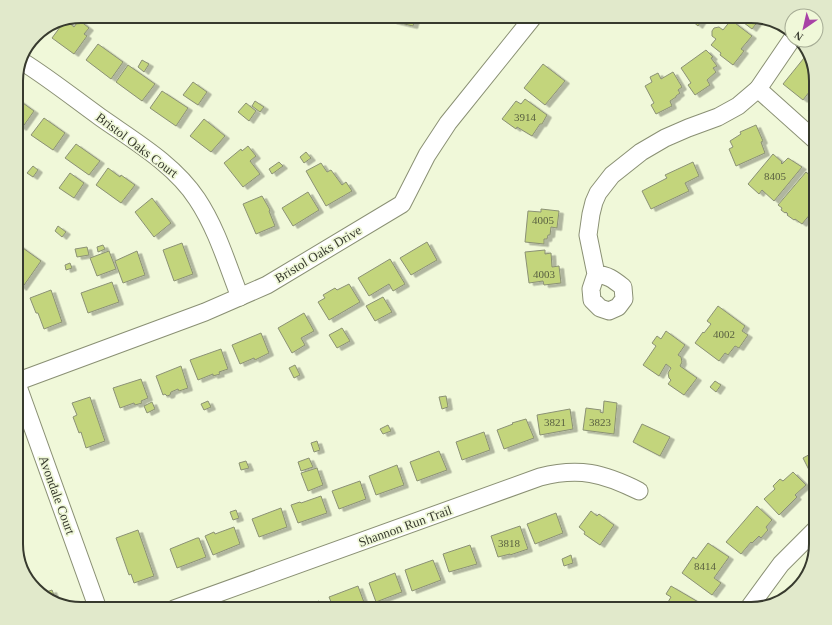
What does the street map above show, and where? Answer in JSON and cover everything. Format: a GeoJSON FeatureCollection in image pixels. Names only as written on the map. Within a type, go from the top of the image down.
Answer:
{"type":"FeatureCollection","features":[{"type":"Feature","properties":{"kind":"street","name":"Bristol Oaks Drive"},"geometry":{"type":"LineString","coordinates":[[23,378],[205,312],[267,285],[402,204],[427,155],[448,123],[528,23]]}},
{"type":"Feature","properties":{"kind":"street"},"geometry":{"type":"LineString","coordinates":[[596,274],[588,235],[591,214],[598,193],[612,175],[640,152],[665,138],[718,117],[738,106],[758,89],[786,48]]}},
{"type":"Feature","properties":{"kind":"street","name":"Bristol Oaks Court"},"geometry":{"type":"LineString","coordinates":[[26,64],[154,156],[176,174],[193,194],[206,214],[216,234],[240,297]]}},
{"type":"Feature","properties":{"kind":"street"},"geometry":{"type":"LineString","coordinates":[[758,89],[809,135]]}},
{"type":"Feature","properties":{"kind":"street","name":"Avondale Court"},"geometry":{"type":"LineString","coordinates":[[23,400],[95,602]]}},
{"type":"Feature","properties":{"kind":"street","name":"Shannon Run Trail"},"geometry":{"type":"LineString","coordinates":[[193,602],[553,474],[569,472],[594,473],[620,482],[638,491]]}},
{"type":"Feature","properties":{"kind":"street"},"geometry":{"type":"LineString","coordinates":[[753,602],[781,564],[809,537]]}},
{"type":"Feature","properties":{"kind":"building"},"geometry":{"type":"Polygon","coordinates":[[[77,23],[83,23],[89,28],[84,34],[87,36],[74,54],[52,38],[60,27],[70,24],[74,27],[77,23]]]}},
{"type":"Feature","properties":{"kind":"building"},"geometry":{"type":"Polygon","coordinates":[[[400,23],[414,23],[413,26],[400,23]]]}},
{"type":"Feature","properties":{"kind":"building"},"geometry":{"type":"Polygon","coordinates":[[[729,23],[735,23],[752,36],[741,49],[744,51],[733,65],[720,55],[721,53],[711,45],[716,39],[712,36],[712,31],[714,28],[719,27],[723,30],[729,23]]]}},
{"type":"Feature","properties":{"kind":"building"},"geometry":{"type":"Polygon","coordinates":[[[744,23],[757,23],[752,29],[744,23]]]}},
{"type":"Feature","properties":{"kind":"building"},"geometry":{"type":"Polygon","coordinates":[[[98,44],[123,62],[111,79],[86,60],[98,44]]]}},
{"type":"Feature","properties":{"kind":"building"},"geometry":{"type":"Polygon","coordinates":[[[706,50],[713,57],[711,58],[717,66],[713,68],[716,72],[707,80],[710,85],[695,95],[688,85],[691,83],[681,68],[706,50]]]}},
{"type":"Feature","properties":{"kind":"building"},"geometry":{"type":"Polygon","coordinates":[[[804,58],[809,73],[809,92],[803,100],[783,84],[804,58]]]}},
{"type":"Feature","properties":{"kind":"building"},"geometry":{"type":"Polygon","coordinates":[[[142,60],[149,64],[144,72],[138,67],[142,60]]]}},
{"type":"Feature","properties":{"kind":"building"},"geometry":{"type":"Polygon","coordinates":[[[543,64],[565,81],[545,105],[524,88],[543,64]]]}},
{"type":"Feature","properties":{"kind":"building"},"geometry":{"type":"Polygon","coordinates":[[[128,65],[155,84],[142,101],[116,82],[128,65]]]}},
{"type":"Feature","properties":{"kind":"building"},"geometry":{"type":"Polygon","coordinates":[[[673,72],[682,87],[678,90],[680,93],[670,101],[672,106],[656,114],[651,105],[654,103],[645,86],[652,82],[650,77],[658,73],[661,79],[673,72]]]}},
{"type":"Feature","properties":{"kind":"building"},"geometry":{"type":"Polygon","coordinates":[[[193,82],[207,92],[198,105],[183,95],[193,82]]]}},
{"type":"Feature","properties":{"kind":"building"},"geometry":{"type":"Polygon","coordinates":[[[162,91],[188,108],[176,126],[150,108],[162,91]]]}},
{"type":"Feature","properties":{"kind":"building"},"geometry":{"type":"Polygon","coordinates":[[[525,99],[547,115],[532,136],[517,127],[516,129],[502,119],[516,101],[521,104],[525,99]]]}},
{"type":"Feature","properties":{"kind":"building"},"geometry":{"type":"Polygon","coordinates":[[[255,101],[264,107],[260,112],[252,106],[255,101]]]}},
{"type":"Feature","properties":{"kind":"building"},"geometry":{"type":"Polygon","coordinates":[[[23,103],[34,111],[23,127],[23,103]]]}},
{"type":"Feature","properties":{"kind":"building"},"geometry":{"type":"Polygon","coordinates":[[[246,103],[256,111],[249,121],[238,112],[246,103]]]}},
{"type":"Feature","properties":{"kind":"building"},"geometry":{"type":"Polygon","coordinates":[[[44,118],[65,133],[53,150],[31,135],[44,118]]]}},
{"type":"Feature","properties":{"kind":"building"},"geometry":{"type":"Polygon","coordinates":[[[204,119],[225,136],[211,152],[190,136],[204,119]]]}},
{"type":"Feature","properties":{"kind":"building"},"geometry":{"type":"Polygon","coordinates":[[[756,125],[763,141],[761,142],[765,153],[736,166],[729,149],[733,147],[730,141],[741,134],[740,132],[756,125]]]}},
{"type":"Feature","properties":{"kind":"building"},"geometry":{"type":"Polygon","coordinates":[[[76,144],[100,161],[89,175],[65,158],[76,144]]]}},
{"type":"Feature","properties":{"kind":"building"},"geometry":{"type":"Polygon","coordinates":[[[248,146],[256,156],[250,161],[260,174],[243,187],[224,163],[241,149],[242,151],[248,146]]]}},
{"type":"Feature","properties":{"kind":"building"},"geometry":{"type":"Polygon","coordinates":[[[306,152],[311,158],[304,163],[300,157],[306,152]]]}},
{"type":"Feature","properties":{"kind":"building"},"geometry":{"type":"Polygon","coordinates":[[[773,154],[782,162],[782,164],[788,158],[802,167],[774,201],[762,190],[759,194],[748,184],[773,154]]]}},
{"type":"Feature","properties":{"kind":"building"},"geometry":{"type":"Polygon","coordinates":[[[279,162],[283,166],[272,174],[269,169],[279,162]]]}},
{"type":"Feature","properties":{"kind":"building"},"geometry":{"type":"Polygon","coordinates":[[[693,162],[699,176],[685,183],[689,191],[651,209],[642,191],[667,178],[665,175],[693,162]]]}},
{"type":"Feature","properties":{"kind":"building"},"geometry":{"type":"Polygon","coordinates":[[[321,163],[327,172],[331,170],[342,185],[346,182],[352,191],[326,206],[306,171],[321,163]]]}},
{"type":"Feature","properties":{"kind":"building"},"geometry":{"type":"Polygon","coordinates":[[[33,166],[38,170],[33,177],[27,173],[33,166]]]}},
{"type":"Feature","properties":{"kind":"building"},"geometry":{"type":"Polygon","coordinates":[[[108,168],[120,177],[121,175],[135,185],[121,203],[96,185],[108,168]]]}},
{"type":"Feature","properties":{"kind":"building"},"geometry":{"type":"Polygon","coordinates":[[[806,172],[809,174],[809,216],[802,224],[787,215],[788,214],[781,210],[782,208],[778,205],[806,172]]]}},
{"type":"Feature","properties":{"kind":"building"},"geometry":{"type":"Polygon","coordinates":[[[70,173],[84,183],[74,198],[59,188],[70,173]]]}},
{"type":"Feature","properties":{"kind":"building"},"geometry":{"type":"Polygon","coordinates":[[[308,192],[319,210],[293,226],[282,208],[308,192]]]}},
{"type":"Feature","properties":{"kind":"building"},"geometry":{"type":"Polygon","coordinates":[[[262,196],[270,210],[269,211],[275,226],[256,234],[243,204],[262,196]]]}},
{"type":"Feature","properties":{"kind":"building"},"geometry":{"type":"Polygon","coordinates":[[[152,198],[171,223],[154,237],[135,212],[152,198]]]}},
{"type":"Feature","properties":{"kind":"building"},"geometry":{"type":"Polygon","coordinates":[[[541,209],[559,211],[557,228],[551,227],[550,235],[548,235],[547,239],[544,239],[544,244],[525,242],[528,211],[541,212],[541,209]]]}},
{"type":"Feature","properties":{"kind":"building"},"geometry":{"type":"Polygon","coordinates":[[[58,226],[66,232],[62,237],[55,231],[58,226]]]}},
{"type":"Feature","properties":{"kind":"building"},"geometry":{"type":"Polygon","coordinates":[[[427,242],[437,260],[411,275],[400,258],[427,242]]]}},
{"type":"Feature","properties":{"kind":"building"},"geometry":{"type":"Polygon","coordinates":[[[182,243],[193,274],[174,281],[163,250],[182,243]]]}},
{"type":"Feature","properties":{"kind":"building"},"geometry":{"type":"Polygon","coordinates":[[[103,245],[105,249],[98,252],[97,247],[103,245]]]}},
{"type":"Feature","properties":{"kind":"building"},"geometry":{"type":"Polygon","coordinates":[[[87,247],[89,255],[77,257],[75,249],[87,247]]]}},
{"type":"Feature","properties":{"kind":"building"},"geometry":{"type":"Polygon","coordinates":[[[23,248],[41,261],[23,287],[23,248]]]}},
{"type":"Feature","properties":{"kind":"building"},"geometry":{"type":"Polygon","coordinates":[[[545,250],[545,254],[551,253],[552,267],[559,266],[561,283],[544,285],[543,281],[529,283],[525,252],[545,250]]]}},
{"type":"Feature","properties":{"kind":"building"},"geometry":{"type":"Polygon","coordinates":[[[109,251],[116,269],[97,276],[90,258],[109,251]]]}},
{"type":"Feature","properties":{"kind":"building"},"geometry":{"type":"Polygon","coordinates":[[[137,251],[145,275],[123,283],[115,261],[137,251]]]}},
{"type":"Feature","properties":{"kind":"building"},"geometry":{"type":"Polygon","coordinates":[[[390,259],[405,284],[393,291],[389,284],[369,296],[358,278],[390,259]]]}},
{"type":"Feature","properties":{"kind":"building"},"geometry":{"type":"Polygon","coordinates":[[[70,263],[72,268],[66,270],[65,265],[70,263]]]}},
{"type":"Feature","properties":{"kind":"building"},"geometry":{"type":"Polygon","coordinates":[[[112,282],[119,302],[88,313],[81,293],[112,282]]]}},
{"type":"Feature","properties":{"kind":"building"},"geometry":{"type":"Polygon","coordinates":[[[349,284],[360,302],[329,320],[318,302],[325,298],[323,295],[335,288],[337,290],[349,284]]]}},
{"type":"Feature","properties":{"kind":"building"},"geometry":{"type":"Polygon","coordinates":[[[51,290],[62,322],[44,329],[30,298],[51,290]]]}},
{"type":"Feature","properties":{"kind":"building"},"geometry":{"type":"Polygon","coordinates":[[[383,297],[392,312],[375,321],[366,306],[383,297]]]}},
{"type":"Feature","properties":{"kind":"building"},"geometry":{"type":"Polygon","coordinates":[[[718,306],[745,326],[742,331],[748,335],[739,348],[735,346],[728,355],[725,353],[719,361],[695,343],[711,324],[707,321],[718,306]]]}},
{"type":"Feature","properties":{"kind":"building"},"geometry":{"type":"Polygon","coordinates":[[[304,313],[314,331],[301,338],[305,345],[292,353],[278,328],[304,313]]]}},
{"type":"Feature","properties":{"kind":"building"},"geometry":{"type":"Polygon","coordinates":[[[342,328],[350,341],[337,348],[329,335],[342,328]]]}},
{"type":"Feature","properties":{"kind":"building"},"geometry":{"type":"Polygon","coordinates":[[[666,331],[685,345],[678,355],[681,357],[682,362],[680,366],[697,378],[684,395],[668,384],[671,380],[668,373],[671,368],[666,364],[659,376],[643,365],[656,346],[652,343],[657,336],[661,339],[666,331]]]}},
{"type":"Feature","properties":{"kind":"building"},"geometry":{"type":"Polygon","coordinates":[[[261,333],[269,353],[255,360],[254,358],[240,364],[232,345],[261,333]]]}},
{"type":"Feature","properties":{"kind":"building"},"geometry":{"type":"Polygon","coordinates":[[[221,349],[228,369],[219,372],[220,374],[213,376],[213,374],[198,380],[190,360],[221,349]]]}},
{"type":"Feature","properties":{"kind":"building"},"geometry":{"type":"Polygon","coordinates":[[[295,365],[300,375],[294,378],[289,368],[295,365]]]}},
{"type":"Feature","properties":{"kind":"building"},"geometry":{"type":"Polygon","coordinates":[[[181,366],[188,388],[179,391],[178,389],[171,392],[170,395],[167,396],[165,394],[163,395],[156,376],[181,366]]]}},
{"type":"Feature","properties":{"kind":"building"},"geometry":{"type":"Polygon","coordinates":[[[141,379],[148,398],[141,401],[142,403],[135,405],[134,403],[120,408],[113,388],[141,379]]]}},
{"type":"Feature","properties":{"kind":"building"},"geometry":{"type":"Polygon","coordinates":[[[715,381],[721,385],[716,392],[710,387],[715,381]]]}},
{"type":"Feature","properties":{"kind":"building"},"geometry":{"type":"Polygon","coordinates":[[[446,396],[448,407],[442,409],[439,397],[446,396]]]}},
{"type":"Feature","properties":{"kind":"building"},"geometry":{"type":"Polygon","coordinates":[[[90,397],[105,441],[86,448],[81,432],[79,433],[73,417],[77,415],[72,403],[90,397]]]}},
{"type":"Feature","properties":{"kind":"building"},"geometry":{"type":"Polygon","coordinates":[[[208,401],[211,407],[204,410],[201,404],[208,401]]]}},
{"type":"Feature","properties":{"kind":"building"},"geometry":{"type":"Polygon","coordinates":[[[604,401],[617,403],[614,434],[583,430],[586,408],[601,410],[600,412],[603,413],[604,401]]]}},
{"type":"Feature","properties":{"kind":"building"},"geometry":{"type":"Polygon","coordinates":[[[152,402],[155,409],[147,413],[144,406],[152,402]]]}},
{"type":"Feature","properties":{"kind":"building"},"geometry":{"type":"Polygon","coordinates":[[[570,409],[573,429],[540,435],[537,415],[570,409]]]}},
{"type":"Feature","properties":{"kind":"building"},"geometry":{"type":"Polygon","coordinates":[[[526,419],[534,438],[504,449],[497,430],[513,424],[512,423],[526,419]]]}},
{"type":"Feature","properties":{"kind":"building"},"geometry":{"type":"Polygon","coordinates":[[[642,424],[670,437],[660,456],[633,442],[642,424]]]}},
{"type":"Feature","properties":{"kind":"building"},"geometry":{"type":"Polygon","coordinates":[[[388,425],[391,431],[383,434],[380,429],[388,425]]]}},
{"type":"Feature","properties":{"kind":"building"},"geometry":{"type":"Polygon","coordinates":[[[484,432],[490,450],[462,460],[456,442],[484,432]]]}},
{"type":"Feature","properties":{"kind":"building"},"geometry":{"type":"Polygon","coordinates":[[[317,441],[320,450],[314,452],[311,443],[317,441]]]}},
{"type":"Feature","properties":{"kind":"building"},"geometry":{"type":"Polygon","coordinates":[[[439,451],[447,470],[417,481],[410,462],[439,451]]]}},
{"type":"Feature","properties":{"kind":"building"},"geometry":{"type":"Polygon","coordinates":[[[809,455],[809,470],[803,458],[809,455]]]}},
{"type":"Feature","properties":{"kind":"building"},"geometry":{"type":"Polygon","coordinates":[[[309,458],[313,467],[301,471],[298,462],[309,458]]]}},
{"type":"Feature","properties":{"kind":"building"},"geometry":{"type":"Polygon","coordinates":[[[246,461],[249,468],[241,470],[239,463],[246,461]]]}},
{"type":"Feature","properties":{"kind":"building"},"geometry":{"type":"Polygon","coordinates":[[[397,465],[404,485],[376,495],[369,476],[397,465]]]}},
{"type":"Feature","properties":{"kind":"building"},"geometry":{"type":"Polygon","coordinates":[[[317,468],[323,485],[308,491],[301,473],[317,468]]]}},
{"type":"Feature","properties":{"kind":"building"},"geometry":{"type":"Polygon","coordinates":[[[793,472],[806,485],[795,495],[797,497],[779,515],[764,499],[775,489],[773,486],[780,479],[783,481],[793,472]]]}},
{"type":"Feature","properties":{"kind":"building"},"geometry":{"type":"Polygon","coordinates":[[[360,481],[366,499],[339,509],[332,491],[360,481]]]}},
{"type":"Feature","properties":{"kind":"building"},"geometry":{"type":"Polygon","coordinates":[[[321,496],[327,513],[298,523],[291,505],[321,496]]]}},
{"type":"Feature","properties":{"kind":"building"},"geometry":{"type":"Polygon","coordinates":[[[757,506],[772,520],[766,527],[768,530],[761,538],[759,536],[752,543],[751,542],[741,554],[726,542],[757,506]]]}},
{"type":"Feature","properties":{"kind":"building"},"geometry":{"type":"Polygon","coordinates":[[[281,508],[287,527],[259,537],[252,519],[281,508]]]}},
{"type":"Feature","properties":{"kind":"building"},"geometry":{"type":"Polygon","coordinates":[[[236,510],[239,518],[233,520],[230,512],[236,510]]]}},
{"type":"Feature","properties":{"kind":"building"},"geometry":{"type":"Polygon","coordinates":[[[591,511],[597,516],[599,514],[614,525],[600,545],[584,534],[585,532],[579,527],[591,511]]]}},
{"type":"Feature","properties":{"kind":"building"},"geometry":{"type":"Polygon","coordinates":[[[556,513],[563,533],[535,544],[527,524],[556,513]]]}},
{"type":"Feature","properties":{"kind":"building"},"geometry":{"type":"Polygon","coordinates":[[[520,526],[528,549],[498,557],[491,536],[520,526]]]}},
{"type":"Feature","properties":{"kind":"building"},"geometry":{"type":"Polygon","coordinates":[[[234,527],[240,544],[213,555],[205,536],[234,527]]]}},
{"type":"Feature","properties":{"kind":"building"},"geometry":{"type":"Polygon","coordinates":[[[138,530],[154,576],[134,583],[131,574],[129,575],[116,538],[138,530]]]}},
{"type":"Feature","properties":{"kind":"building"},"geometry":{"type":"Polygon","coordinates":[[[199,538],[206,557],[177,568],[170,549],[199,538]]]}},
{"type":"Feature","properties":{"kind":"building"},"geometry":{"type":"Polygon","coordinates":[[[708,543],[729,557],[714,578],[721,583],[712,595],[682,573],[693,557],[696,559],[708,543]]]}},
{"type":"Feature","properties":{"kind":"building"},"geometry":{"type":"Polygon","coordinates":[[[470,545],[477,564],[449,572],[443,554],[470,545]]]}},
{"type":"Feature","properties":{"kind":"building"},"geometry":{"type":"Polygon","coordinates":[[[571,555],[573,563],[564,566],[562,559],[571,555]]]}},
{"type":"Feature","properties":{"kind":"building"},"geometry":{"type":"Polygon","coordinates":[[[433,560],[441,580],[412,591],[405,570],[433,560]]]}},
{"type":"Feature","properties":{"kind":"building"},"geometry":{"type":"Polygon","coordinates":[[[395,573],[402,592],[376,602],[369,583],[395,573]]]}},
{"type":"Feature","properties":{"kind":"building"},"geometry":{"type":"Polygon","coordinates":[[[358,586],[364,602],[331,602],[329,597],[358,586]]]}},
{"type":"Feature","properties":{"kind":"building"},"geometry":{"type":"Polygon","coordinates":[[[671,586],[698,602],[668,602],[671,597],[666,594],[671,586]]]}},
{"type":"Feature","properties":{"kind":"building"},"geometry":{"type":"Polygon","coordinates":[[[52,590],[54,595],[52,594],[48,591],[52,590]]]}}]}
